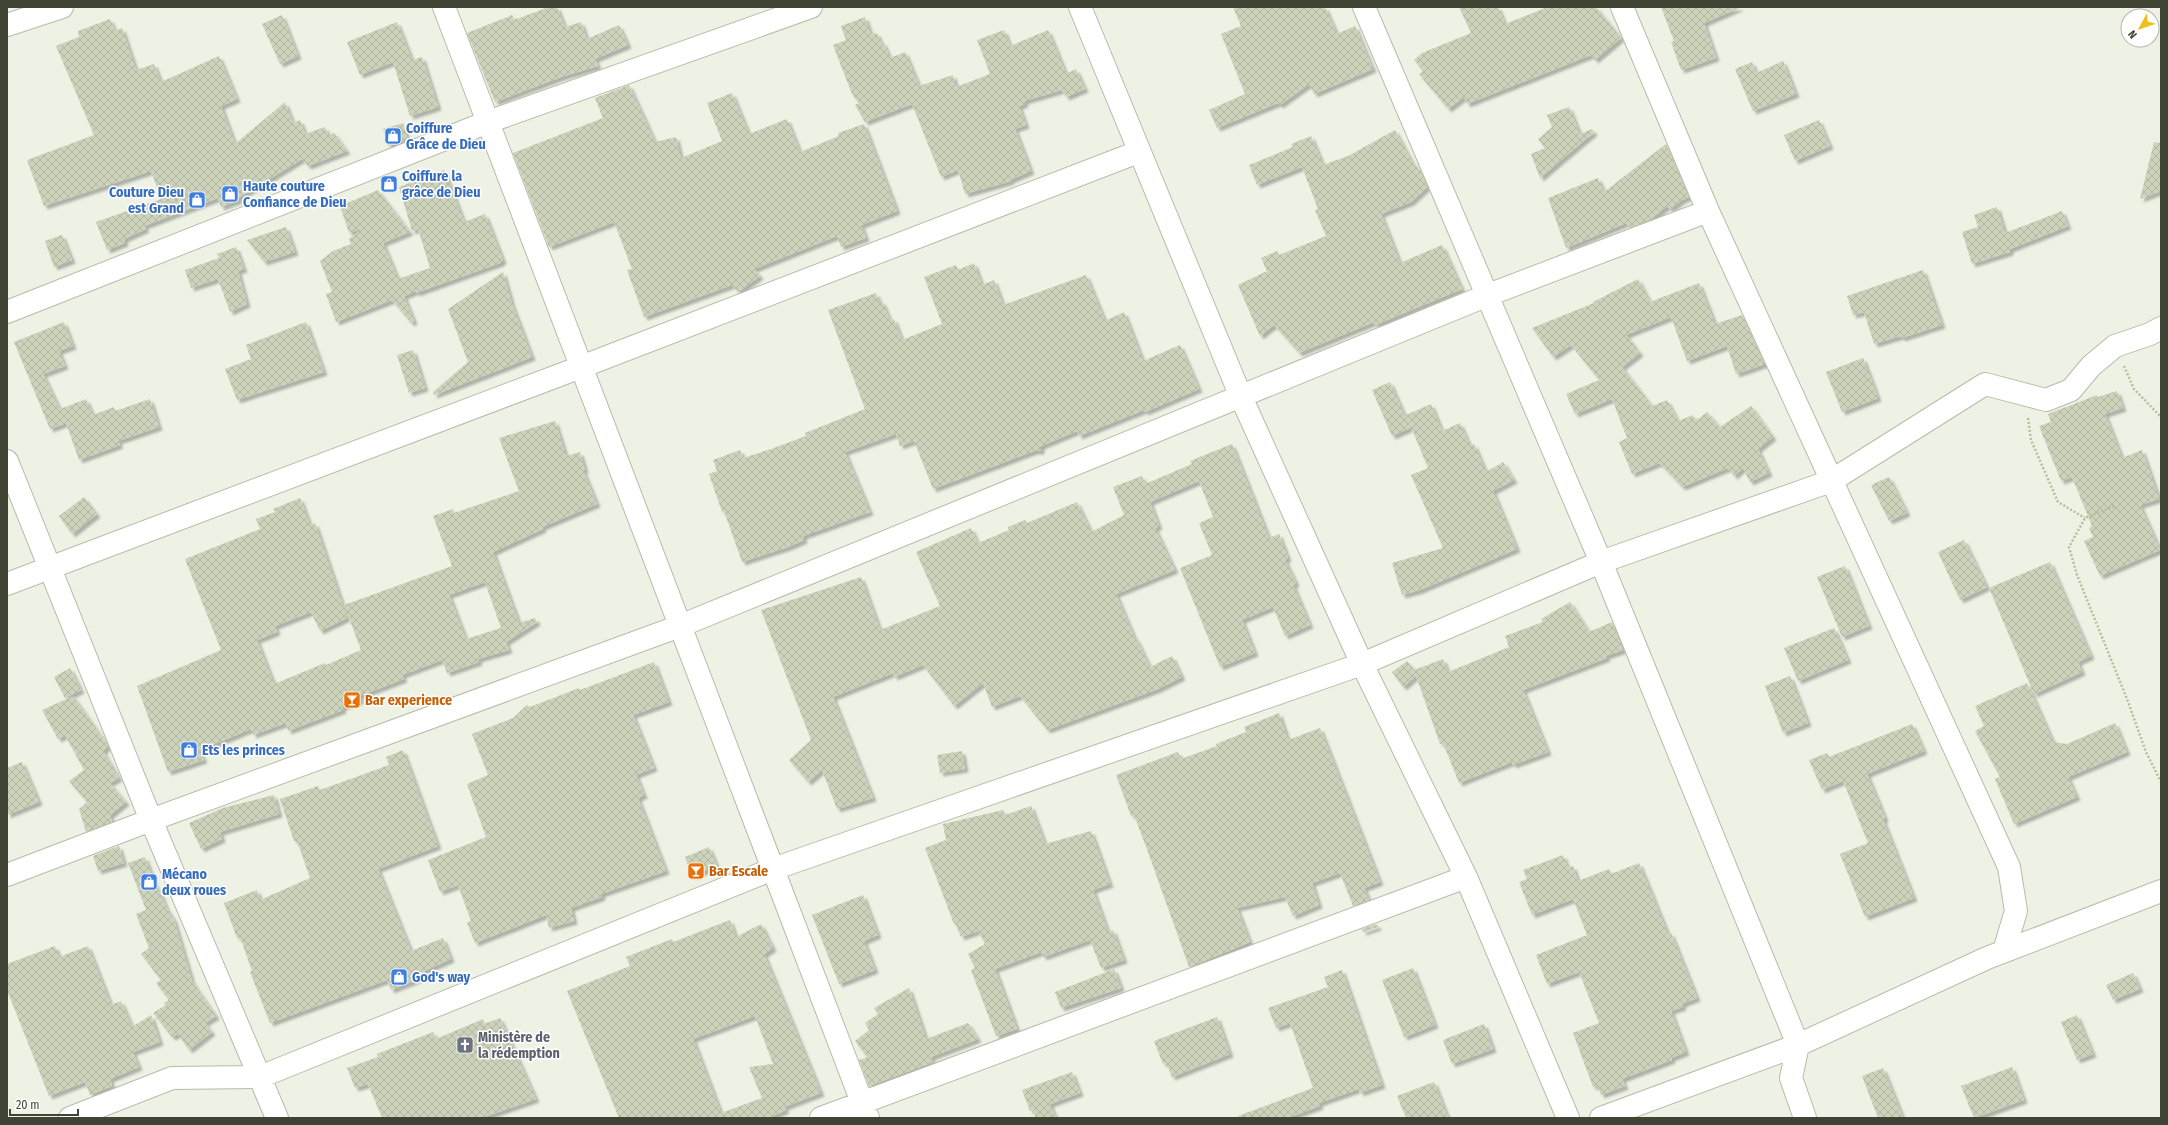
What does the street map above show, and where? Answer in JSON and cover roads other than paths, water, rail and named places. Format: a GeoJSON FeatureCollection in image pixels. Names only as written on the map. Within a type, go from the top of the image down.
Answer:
{"type":"FeatureCollection","features":[{"type":"Feature","properties":{"kind":"street"},"geometry":{"type":"LineString","coordinates":[[7,25],[62,7]]}},
{"type":"Feature","properties":{"kind":"street"},"geometry":{"type":"LineString","coordinates":[[444,7],[865,1110]]}},
{"type":"Feature","properties":{"kind":"street"},"geometry":{"type":"LineString","coordinates":[[7,312],[488,122],[811,7]]}},
{"type":"Feature","properties":{"kind":"street"},"geometry":{"type":"LineString","coordinates":[[1080,7],[1138,152],[1241,397],[1362,664],[1466,877],[1568,1118]]}},
{"type":"Feature","properties":{"kind":"street"},"geometry":{"type":"LineString","coordinates":[[1364,7],[1601,562],[1798,1045],[1791,1078],[1805,1118]]}},
{"type":"Feature","properties":{"kind":"street"},"geometry":{"type":"LineString","coordinates":[[1622,7],[1708,211],[2010,867],[2016,910],[2004,951]]}},
{"type":"Feature","properties":{"kind":"street"},"geometry":{"type":"LineString","coordinates":[[7,584],[581,367],[1138,152]]}},
{"type":"Feature","properties":{"kind":"street"},"geometry":{"type":"LineString","coordinates":[[7,875],[151,820],[680,626],[1488,295],[1708,211]]}},
{"type":"Feature","properties":{"kind":"street"},"geometry":{"type":"LineString","coordinates":[[70,1118],[172,1078],[260,1076],[773,869],[1362,664],[1601,562],[1831,481],[1985,384],[2026,396],[2046,400],[2071,390],[2091,366],[2115,346],[2150,334],[2161,328]]}},
{"type":"Feature","properties":{"kind":"street"},"geometry":{"type":"LineString","coordinates":[[7,461],[151,820],[277,1118]]}},
{"type":"Feature","properties":{"kind":"street"},"geometry":{"type":"LineString","coordinates":[[821,1118],[865,1110],[1466,877]]}},
{"type":"Feature","properties":{"kind":"street"},"geometry":{"type":"LineString","coordinates":[[1601,1118],[1798,1045],[2004,951],[2161,891]]}},
{"type":"Feature","properties":{"kind":"place","name":"Coiffure Grâce de Dieu"},"geometry":{"type":"Point","coordinates":[393,136]}},
{"type":"Feature","properties":{"kind":"place","name":"Coiffure la grâce de Dieu"},"geometry":{"type":"Point","coordinates":[389,184]}},
{"type":"Feature","properties":{"kind":"place","name":"Haute couture Confiance de Dieu"},"geometry":{"type":"Point","coordinates":[230,194]}},
{"type":"Feature","properties":{"kind":"place","name":"Couture Dieu est Grand"},"geometry":{"type":"Point","coordinates":[197,200]}},
{"type":"Feature","properties":{"kind":"place","name":"Bar experience"},"geometry":{"type":"Point","coordinates":[352,700]}},
{"type":"Feature","properties":{"kind":"place","name":"Ets les princes"},"geometry":{"type":"Point","coordinates":[189,750]}},
{"type":"Feature","properties":{"kind":"place","name":"Bar Escale"},"geometry":{"type":"Point","coordinates":[696,871]}},
{"type":"Feature","properties":{"kind":"place","name":"Mécano deux roues"},"geometry":{"type":"Point","coordinates":[149,882]}},
{"type":"Feature","properties":{"kind":"place","name":"God's way"},"geometry":{"type":"Point","coordinates":[399,977]}},
{"type":"Feature","properties":{"kind":"place","name":"Ministère de la rédemption"},"geometry":{"type":"Point","coordinates":[465,1045]}}]}
